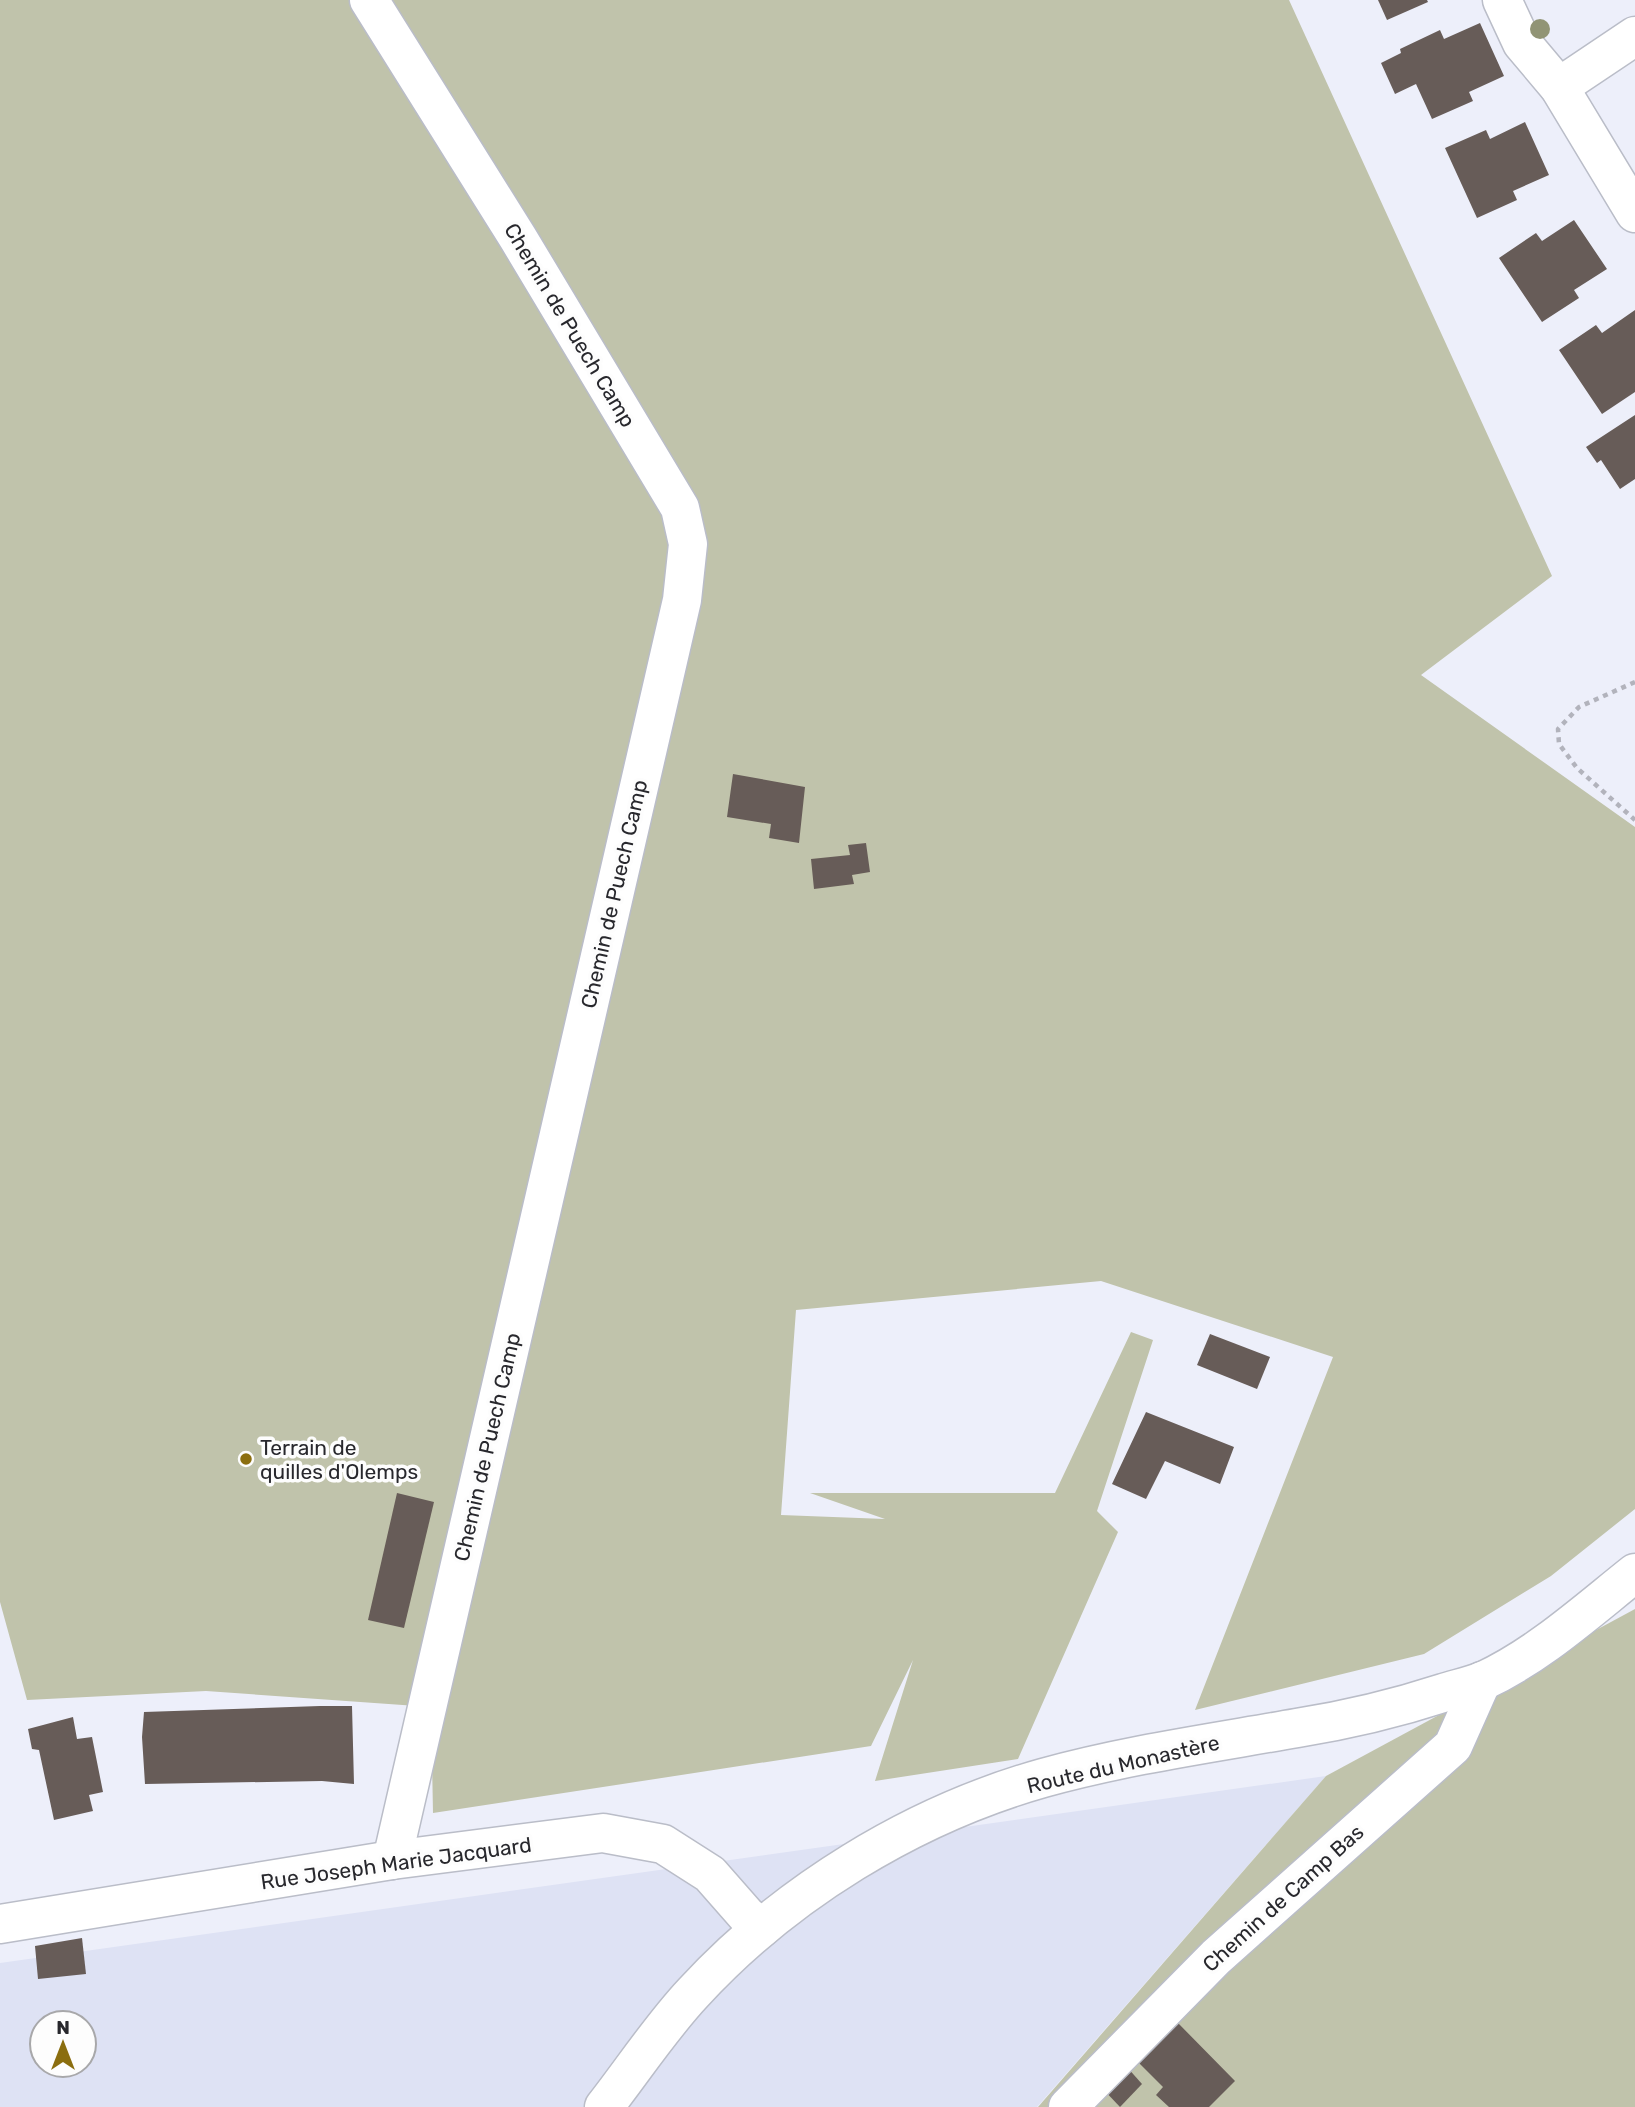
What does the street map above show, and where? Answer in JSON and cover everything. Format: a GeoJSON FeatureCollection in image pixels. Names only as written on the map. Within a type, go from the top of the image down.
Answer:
{"type":"FeatureCollection","features":[{"type":"Feature","properties":{"kind":"street","name":"Chemin de Puech Camp"},"geometry":{"type":"LineString","coordinates":[[369,0],[518,238],[680,508],[688,544],[682,600],[392,1860]]}},
{"type":"Feature","properties":{"kind":"street"},"geometry":{"type":"LineString","coordinates":[[1502,0],[1522,43],[1559,87],[1635,213]]}},
{"type":"Feature","properties":{"kind":"street"},"geometry":{"type":"LineString","coordinates":[[1559,87],[1635,36]]}},
{"type":"Feature","properties":{"kind":"street","name":"Route du Monastère"},"geometry":{"type":"LineString","coordinates":[[604,2107],[692,1993],[761,1928],[822,1882],[887,1843],[961,1807],[1042,1778],[1161,1752],[1359,1718],[1482,1681],[1544,1645],[1635,1573]]}},
{"type":"Feature","properties":{"kind":"street","name":"Chemin de Camp Bas"},"geometry":{"type":"LineString","coordinates":[[1068,2107],[1216,1957],[1453,1746],[1482,1681]]}},
{"type":"Feature","properties":{"kind":"street","name":"Rue Joseph Marie Jacquard"},"geometry":{"type":"LineString","coordinates":[[0,1924],[392,1860],[603,1833],[663,1843],[710,1874],[746,1916],[761,1928]]}},
{"type":"Feature","properties":{"kind":"path"},"geometry":{"type":"LineString","coordinates":[[1635,682],[1579,706],[1558,729],[1559,744],[1577,768],[1635,820]]}},
{"type":"Feature","properties":{"kind":"shaded area"},"geometry":{"type":"Polygon","coordinates":[[[1326,1776],[1037,2107],[0,2107],[0,1963],[1326,1776]]]}},
{"type":"Feature","properties":{"kind":"green space"},"geometry":{"type":"Polygon","coordinates":[[[0,0],[1289,0],[1552,576],[1421,675],[1635,827],[1635,1509],[1551,1576],[1424,1654],[1195,1710],[1333,1357],[1101,1281],[796,1310],[781,1515],[885,1519],[810,1493],[1055,1493],[1131,1332],[1153,1340],[1097,1511],[1118,1532],[1018,1759],[875,1781],[913,1660],[871,1746],[433,1813],[431,1707],[206,1691],[27,1700],[0,1602],[0,0]]]}},
{"type":"Feature","properties":{"kind":"green space"},"geometry":{"type":"Polygon","coordinates":[[[1635,1609],[1635,2107],[1038,2107],[1326,1776],[1635,1609]]]}},
{"type":"Feature","properties":{"kind":"building"},"geometry":{"type":"Polygon","coordinates":[[[1378,0],[1427,0],[1428,2],[1387,20],[1378,0]]]}},
{"type":"Feature","properties":{"kind":"building"},"geometry":{"type":"Polygon","coordinates":[[[1480,23],[1504,76],[1469,92],[1473,101],[1432,119],[1416,84],[1395,94],[1381,63],[1401,53],[1400,49],[1440,30],[1444,39],[1480,23]]]}},
{"type":"Feature","properties":{"kind":"building"},"geometry":{"type":"Polygon","coordinates":[[[1525,122],[1549,175],[1513,191],[1517,200],[1477,218],[1445,148],[1486,130],[1490,139],[1525,122]]]}},
{"type":"Feature","properties":{"kind":"building"},"geometry":{"type":"Polygon","coordinates":[[[1574,220],[1607,269],[1574,290],[1579,298],[1542,322],[1499,258],[1536,233],[1542,241],[1574,220]]]}},
{"type":"Feature","properties":{"kind":"building"},"geometry":{"type":"Polygon","coordinates":[[[1635,310],[1635,392],[1602,414],[1559,350],[1596,325],[1602,333],[1635,310]]]}},
{"type":"Feature","properties":{"kind":"building"},"geometry":{"type":"Polygon","coordinates":[[[1635,415],[1635,479],[1620,489],[1601,460],[1597,463],[1586,447],[1635,415]]]}},
{"type":"Feature","properties":{"kind":"building"},"geometry":{"type":"Polygon","coordinates":[[[733,774],[805,787],[799,843],[769,838],[771,824],[727,817],[733,774]]]}},
{"type":"Feature","properties":{"kind":"building"},"geometry":{"type":"Polygon","coordinates":[[[866,843],[870,872],[852,875],[854,884],[814,889],[811,859],[850,855],[848,845],[866,843]]]}},
{"type":"Feature","properties":{"kind":"building"},"geometry":{"type":"Polygon","coordinates":[[[1210,1334],[1270,1357],[1257,1389],[1197,1365],[1210,1334]]]}},
{"type":"Feature","properties":{"kind":"building"},"geometry":{"type":"Polygon","coordinates":[[[1146,1412],[1234,1447],[1220,1484],[1165,1461],[1146,1499],[1112,1484],[1146,1412]]]}},
{"type":"Feature","properties":{"kind":"building"},"geometry":{"type":"Polygon","coordinates":[[[397,1493],[434,1502],[404,1628],[368,1620],[397,1493]]]}},
{"type":"Feature","properties":{"kind":"building"},"geometry":{"type":"Polygon","coordinates":[[[352,1706],[354,1784],[322,1781],[145,1784],[142,1737],[144,1712],[352,1706]]]}},
{"type":"Feature","properties":{"kind":"building"},"geometry":{"type":"Polygon","coordinates":[[[73,1717],[77,1739],[92,1737],[103,1792],[89,1795],[93,1811],[54,1820],[39,1750],[32,1749],[28,1729],[73,1717]]]}},
{"type":"Feature","properties":{"kind":"building"},"geometry":{"type":"Polygon","coordinates":[[[82,1938],[86,1974],[38,1979],[35,1946],[82,1938]]]}},
{"type":"Feature","properties":{"kind":"building"},"geometry":{"type":"Polygon","coordinates":[[[1178,2023],[1235,2081],[1209,2107],[1169,2107],[1156,2095],[1163,2087],[1134,2058],[1145,2054],[1178,2023]]]}},
{"type":"Feature","properties":{"kind":"building"},"geometry":{"type":"Polygon","coordinates":[[[1126,2066],[1142,2084],[1120,2107],[1102,2088],[1126,2066]]]}},
{"type":"Feature","properties":{"kind":"place","name":"Terrain de quilles d'Olemps"},"geometry":{"type":"Point","coordinates":[246,1459]}}]}
